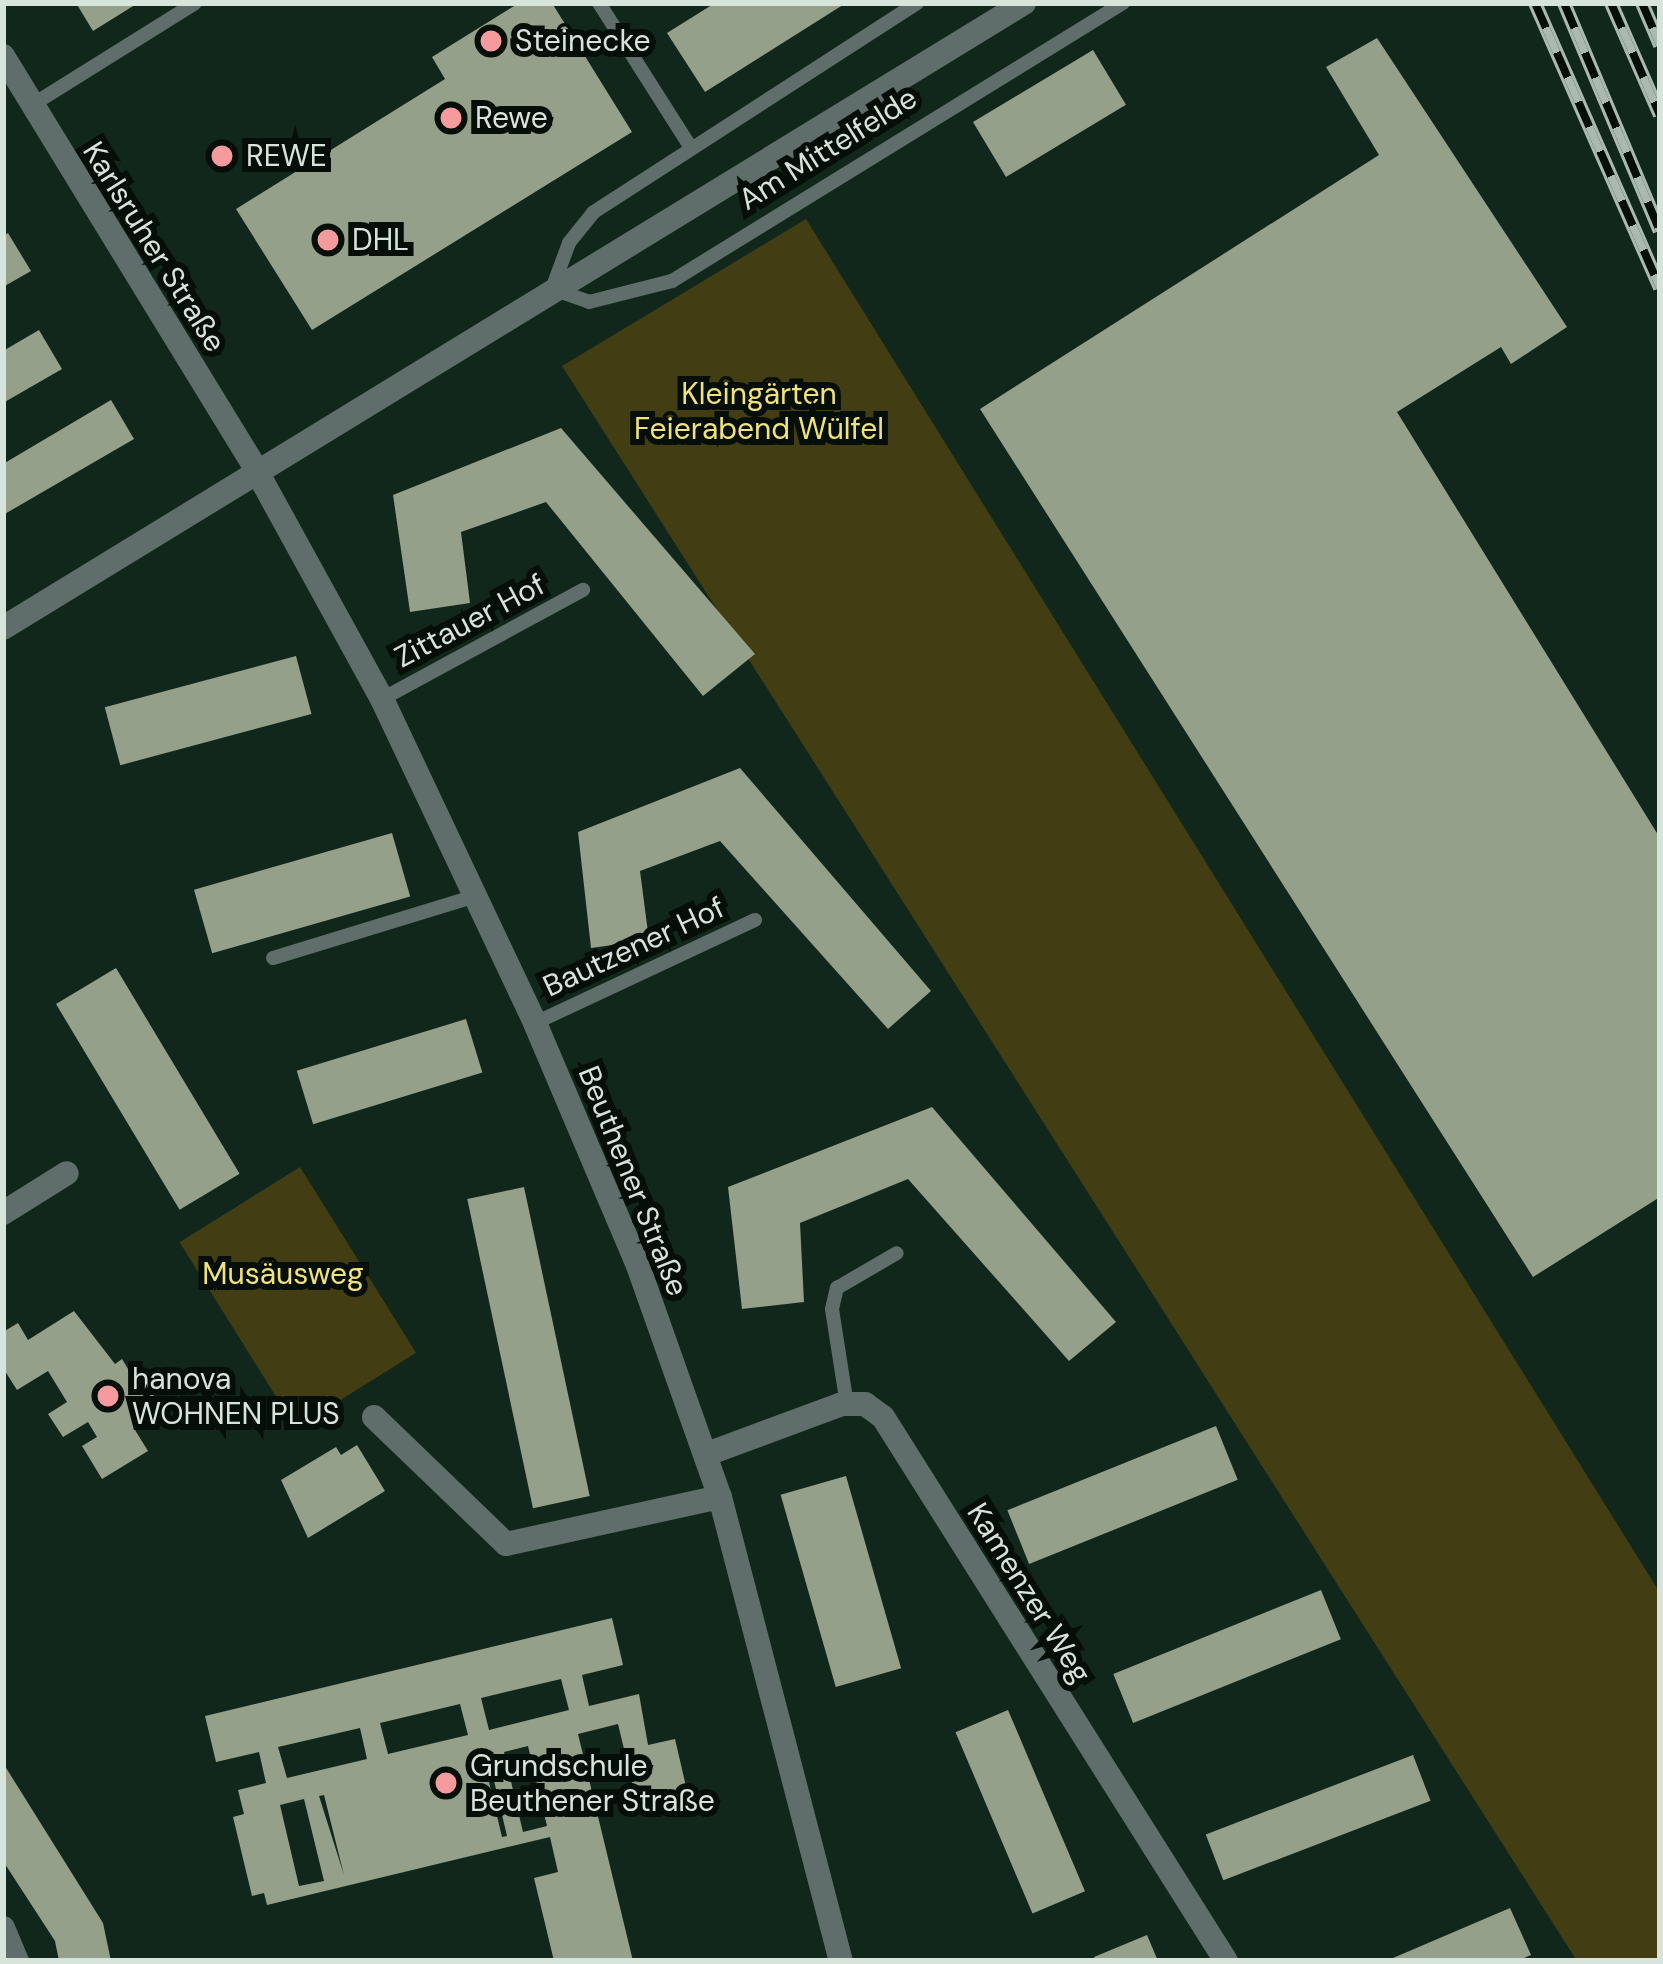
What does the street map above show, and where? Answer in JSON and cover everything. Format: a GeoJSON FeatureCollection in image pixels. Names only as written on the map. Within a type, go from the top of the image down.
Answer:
{"type":"FeatureCollection","features":[{"type":"Feature","properties":{"kind":"street","name":"Am Mittelfelde"},"geometry":{"type":"LineString","coordinates":[[3,628],[255,468],[1024,3]]}},
{"type":"Feature","properties":{"kind":"street","name":"Karlsruher Straße"},"geometry":{"type":"LineString","coordinates":[[3,56],[255,468]]}},
{"type":"Feature","properties":{"kind":"street","name":"Beuthener Straße"},"geometry":{"type":"LineString","coordinates":[[255,468],[382,699],[536,1023],[707,1454],[841,1961]]}},
{"type":"Feature","properties":{"kind":"street"},"geometry":{"type":"LineString","coordinates":[[3,1213],[67,1174]]}},
{"type":"Feature","properties":{"kind":"street","name":"Kamenzer Weg"},"geometry":{"type":"LineString","coordinates":[[847,1405],[865,1404],[883,1417],[1226,1961]]}},
{"type":"Feature","properties":{"kind":"street"},"geometry":{"type":"LineString","coordinates":[[707,1454],[847,1405]]}},
{"type":"Feature","properties":{"kind":"street"},"geometry":{"type":"LineString","coordinates":[[374,1417],[506,1544],[720,1497]]}},
{"type":"Feature","properties":{"kind":"street"},"geometry":{"type":"LineString","coordinates":[[3,1928],[17,1961]]}},
{"type":"Feature","properties":{"kind":"lane"},"geometry":{"type":"LineString","coordinates":[[32,105],[194,3]]}},
{"type":"Feature","properties":{"kind":"lane"},"geometry":{"type":"LineString","coordinates":[[599,3],[689,145]]}},
{"type":"Feature","properties":{"kind":"lane"},"geometry":{"type":"LineString","coordinates":[[552,289],[569,242],[592,213],[689,145],[917,3]]}},
{"type":"Feature","properties":{"kind":"lane","name":"Am Mittelfelde"},"geometry":{"type":"LineString","coordinates":[[552,289],[589,302],[672,281],[1123,3]]}},
{"type":"Feature","properties":{"kind":"lane","name":"Zittauer Hof"},"geometry":{"type":"LineString","coordinates":[[382,699],[583,590]]}},
{"type":"Feature","properties":{"kind":"lane"},"geometry":{"type":"LineString","coordinates":[[273,958],[476,896]]}},
{"type":"Feature","properties":{"kind":"lane","name":"Bautzener Hof"},"geometry":{"type":"LineString","coordinates":[[536,1023],[755,920]]}},
{"type":"Feature","properties":{"kind":"lane"},"geometry":{"type":"LineString","coordinates":[[847,1405],[832,1309],[837,1288],[897,1253]]}},
{"type":"Feature","properties":{"kind":"green space","name":"Kleingärten Feierabend Wülfel"},"geometry":{"type":"Polygon","coordinates":[[[806,219],[1660,1593],[1660,1961],[1577,1961],[562,366],[806,219]]]}},
{"type":"Feature","properties":{"kind":"green space","name":"Musäusweg"},"geometry":{"type":"Polygon","coordinates":[[[300,1167],[416,1353],[296,1428],[180,1242],[300,1167]]]}},
{"type":"Feature","properties":{"kind":"building"},"geometry":{"type":"Polygon","coordinates":[[[76,3],[138,3],[93,31],[76,3]]]}},
{"type":"Feature","properties":{"kind":"building"},"geometry":{"type":"Polygon","coordinates":[[[519,3],[552,3],[632,132],[312,330],[236,209],[445,79],[432,57],[519,3]]]}},
{"type":"Feature","properties":{"kind":"building"},"geometry":{"type":"Polygon","coordinates":[[[715,3],[846,3],[705,92],[667,33],[715,3]]]}},
{"type":"Feature","properties":{"kind":"building"},"geometry":{"type":"Polygon","coordinates":[[[1377,38],[1567,327],[1511,364],[1501,347],[1397,412],[1660,838],[1660,1197],[1533,1277],[980,409],[1379,155],[1326,67],[1377,38]]]}},
{"type":"Feature","properties":{"kind":"building"},"geometry":{"type":"Polygon","coordinates":[[[1093,50],[1126,105],[1006,177],[973,122],[1093,50]]]}},
{"type":"Feature","properties":{"kind":"building"},"geometry":{"type":"Polygon","coordinates":[[[8,233],[31,271],[3,287],[3,236],[8,233]]]}},
{"type":"Feature","properties":{"kind":"building"},"geometry":{"type":"Polygon","coordinates":[[[39,330],[62,369],[3,403],[3,351],[39,330]]]}},
{"type":"Feature","properties":{"kind":"building"},"geometry":{"type":"Polygon","coordinates":[[[111,400],[134,439],[3,515],[3,464],[111,400]]]}},
{"type":"Feature","properties":{"kind":"building"},"geometry":{"type":"Polygon","coordinates":[[[561,428],[755,654],[703,696],[546,502],[461,532],[470,603],[410,612],[393,495],[561,428]]]}},
{"type":"Feature","properties":{"kind":"building"},"geometry":{"type":"Polygon","coordinates":[[[296,656],[312,714],[120,765],[105,707],[296,656]]]}},
{"type":"Feature","properties":{"kind":"building"},"geometry":{"type":"Polygon","coordinates":[[[740,768],[931,991],[888,1029],[720,841],[640,871],[649,940],[591,948],[578,832],[740,768]]]}},
{"type":"Feature","properties":{"kind":"building"},"geometry":{"type":"Polygon","coordinates":[[[392,833],[410,896],[212,953],[194,890],[392,833]]]}},
{"type":"Feature","properties":{"kind":"building"},"geometry":{"type":"Polygon","coordinates":[[[116,968],[240,1174],[180,1210],[56,1004],[116,968]]]}},
{"type":"Feature","properties":{"kind":"building"},"geometry":{"type":"Polygon","coordinates":[[[466,1019],[482,1073],[313,1124],[297,1071],[466,1019]]]}},
{"type":"Feature","properties":{"kind":"building"},"geometry":{"type":"Polygon","coordinates":[[[932,1107],[1116,1322],[1069,1361],[908,1179],[800,1223],[804,1302],[742,1309],[728,1187],[932,1107]]]}},
{"type":"Feature","properties":{"kind":"building"},"geometry":{"type":"Polygon","coordinates":[[[524,1187],[590,1496],[533,1508],[467,1199],[524,1187]]]}},
{"type":"Feature","properties":{"kind":"building","name":"hanova WOHNEN PLUS"},"geometry":{"type":"Polygon","coordinates":[[[74,1311],[115,1364],[122,1359],[139,1387],[146,1383],[164,1413],[135,1430],[148,1451],[102,1479],[82,1446],[97,1437],[88,1422],[63,1437],[48,1414],[67,1402],[48,1371],[17,1390],[3,1368],[3,1332],[18,1323],[28,1340],[74,1311]]]}},
{"type":"Feature","properties":{"kind":"building"},"geometry":{"type":"Polygon","coordinates":[[[1216,1426],[1238,1480],[1029,1564],[1007,1510],[1216,1426]]]}},
{"type":"Feature","properties":{"kind":"building"},"geometry":{"type":"Polygon","coordinates":[[[357,1445],[385,1491],[308,1538],[281,1480],[336,1447],[341,1455],[357,1445]]]}},
{"type":"Feature","properties":{"kind":"building"},"geometry":{"type":"Polygon","coordinates":[[[846,1476],[901,1668],[836,1687],[781,1495],[846,1476]]]}},
{"type":"Feature","properties":{"kind":"building"},"geometry":{"type":"Polygon","coordinates":[[[1321,1590],[1341,1639],[1133,1723],[1113,1674],[1321,1590]]]}},
{"type":"Feature","properties":{"kind":"building"},"geometry":{"type":"Polygon","coordinates":[[[612,1618],[623,1665],[582,1675],[589,1706],[639,1694],[648,1745],[675,1739],[688,1795],[638,1807],[618,1724],[578,1734],[633,1961],[554,1961],[534,1878],[558,1872],[550,1837],[267,1905],[264,1893],[252,1896],[233,1817],[244,1814],[238,1790],[266,1783],[259,1752],[216,1762],[205,1716],[612,1618]],[[561,1679],[481,1698],[489,1730],[569,1710],[561,1679]],[[460,1704],[380,1723],[388,1754],[468,1735],[460,1704]],[[360,1728],[278,1747],[287,1778],[367,1759],[360,1728]],[[528,1746],[504,1752],[523,1832],[547,1826],[528,1746]],[[488,1755],[483,1757],[502,1837],[507,1836],[488,1755]],[[324,1795],[319,1796],[344,1875],[324,1795]],[[304,1799],[280,1805],[299,1886],[324,1881],[304,1799]]]}},
{"type":"Feature","properties":{"kind":"building"},"geometry":{"type":"Polygon","coordinates":[[[1008,1710],[1085,1891],[1033,1914],[956,1732],[1008,1710]]]}},
{"type":"Feature","properties":{"kind":"building"},"geometry":{"type":"Polygon","coordinates":[[[1413,1755],[1431,1801],[1223,1880],[1206,1835],[1413,1755]]]}},
{"type":"Feature","properties":{"kind":"building"},"geometry":{"type":"Polygon","coordinates":[[[3,1763],[103,1923],[111,1961],[59,1961],[55,1941],[3,1861],[3,1763]]]}},
{"type":"Feature","properties":{"kind":"building"},"geometry":{"type":"Polygon","coordinates":[[[1510,1908],[1531,1955],[1517,1961],[1386,1961],[1510,1908]]]}},
{"type":"Feature","properties":{"kind":"building"},"geometry":{"type":"Polygon","coordinates":[[[1147,1935],[1158,1961],[1096,1961],[1094,1957],[1147,1935]]]}},
{"type":"Feature","properties":{"kind":"railway"},"geometry":{"type":"LineString","coordinates":[[1535,3],[1660,288]]}},
{"type":"Feature","properties":{"kind":"railway"},"geometry":{"type":"LineString","coordinates":[[1564,3],[1660,231]]}},
{"type":"Feature","properties":{"kind":"railway"},"geometry":{"type":"LineString","coordinates":[[1611,3],[1660,115]]}},
{"type":"Feature","properties":{"kind":"railway"},"geometry":{"type":"LineString","coordinates":[[1642,3],[1660,45]]}},
{"type":"Feature","properties":{"kind":"place","name":"Steinecke"},"geometry":{"type":"Point","coordinates":[491,41]}},
{"type":"Feature","properties":{"kind":"place","name":"Rewe"},"geometry":{"type":"Point","coordinates":[451,118]}},
{"type":"Feature","properties":{"kind":"place","name":"REWE"},"geometry":{"type":"Point","coordinates":[222,156]}},
{"type":"Feature","properties":{"kind":"place","name":"DHL"},"geometry":{"type":"Point","coordinates":[328,240]}},
{"type":"Feature","properties":{"kind":"place","name":"hanova WOHNEN PLUS"},"geometry":{"type":"Point","coordinates":[108,1396]}},
{"type":"Feature","properties":{"kind":"place","name":"Grundschule Beuthener Straße"},"geometry":{"type":"Point","coordinates":[446,1783]}}]}
